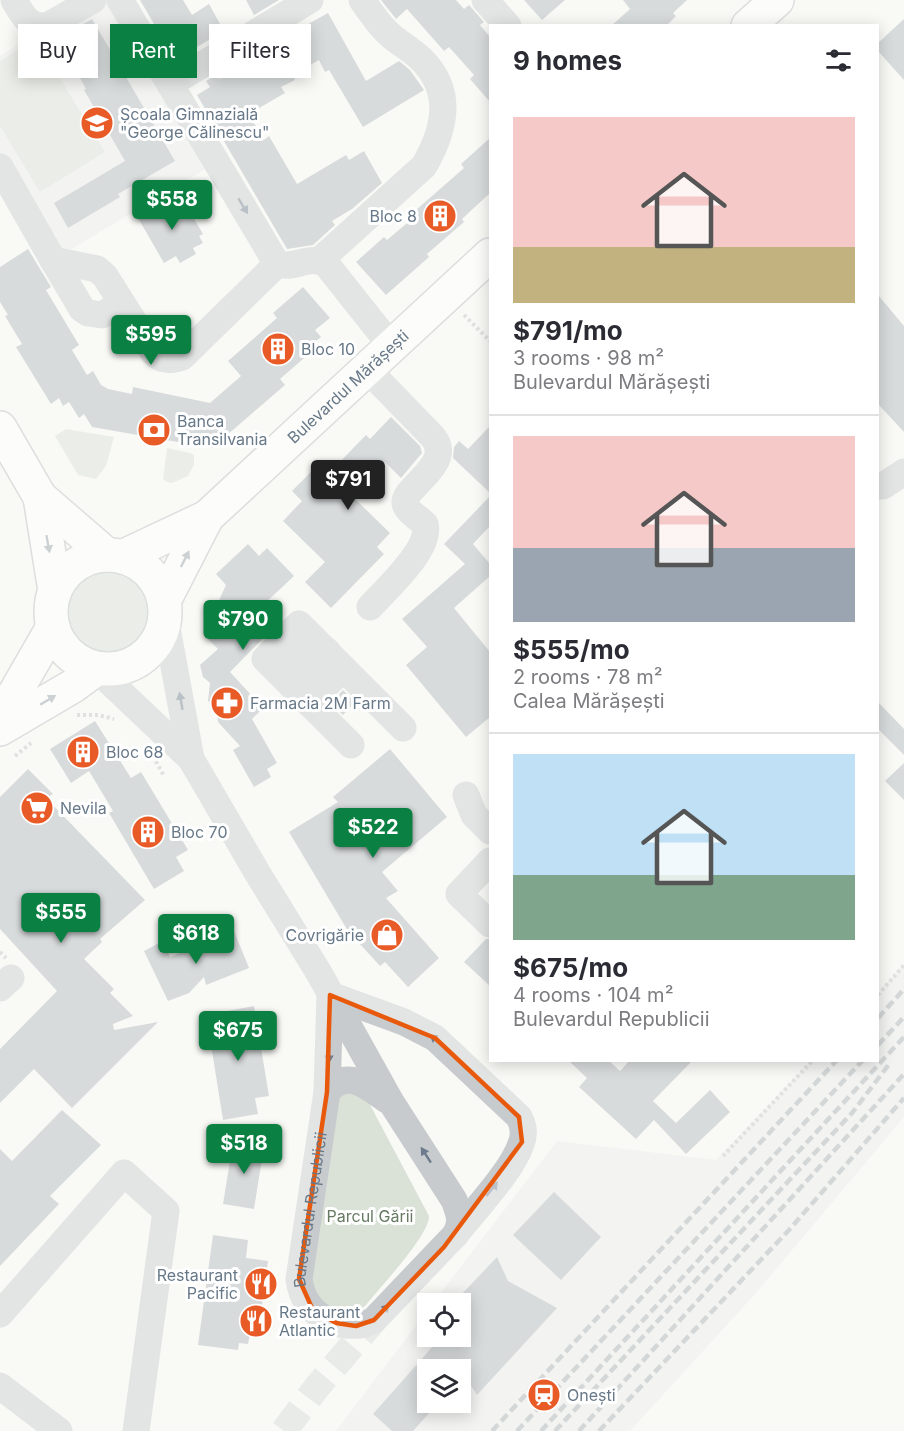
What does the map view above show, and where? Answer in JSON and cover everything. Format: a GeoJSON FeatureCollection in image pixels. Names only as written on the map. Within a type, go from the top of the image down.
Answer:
{"type":"FeatureCollection","features":[{"type":"Feature","properties":{"kind":"main road"},"geometry":{"type":"LineString","coordinates":[[750,24],[777,0]]}},
{"type":"Feature","properties":{"kind":"main road","name":"Bulevardul Mărășești"},"geometry":{"type":"LineString","coordinates":[[114,556],[207,517],[489,256]]}},
{"type":"Feature","properties":{"kind":"main road"},"geometry":{"type":"LineString","coordinates":[[0,428],[40,497],[55,591]]}},
{"type":"Feature","properties":{"kind":"main road"},"geometry":{"type":"LineString","coordinates":[[40,497],[114,556],[137,563],[150,573],[159,586],[164,609],[161,634],[153,648],[140,659],[113,669],[96,669],[72,656],[60,643],[53,627],[51,609],[55,591],[76,565],[90,558],[114,556]]}},
{"type":"Feature","properties":{"kind":"main road","name":"Bulevardul Mărășești"},"geometry":{"type":"LineString","coordinates":[[164,609],[207,517]]}},
{"type":"Feature","properties":{"kind":"main road"},"geometry":{"type":"LineString","coordinates":[[0,719],[53,627]]}},
{"type":"Feature","properties":{"kind":"main road"},"geometry":{"type":"LineString","coordinates":[[8,742],[96,669]]}},
{"type":"Feature","properties":{"kind":"street"},"geometry":{"type":"LineString","coordinates":[[14,0],[26,20],[42,27],[93,0]]}},
{"type":"Feature","properties":{"kind":"street"},"geometry":{"type":"LineString","coordinates":[[120,0],[278,264],[290,266],[305,260],[320,260],[327,265],[392,347]]}},
{"type":"Feature","properties":{"kind":"street"},"geometry":{"type":"LineString","coordinates":[[170,84],[310,0]]}},
{"type":"Feature","properties":{"kind":"street"},"geometry":{"type":"LineString","coordinates":[[320,260],[424,166],[434,146],[443,114],[444,102],[440,85],[429,67],[386,31],[362,0]]}},
{"type":"Feature","properties":{"kind":"street"},"geometry":{"type":"LineString","coordinates":[[485,0],[506,24]]}},
{"type":"Feature","properties":{"kind":"street"},"geometry":{"type":"LineString","coordinates":[[0,167],[82,309],[88,313],[102,315],[122,303]]}},
{"type":"Feature","properties":{"kind":"street"},"geometry":{"type":"LineString","coordinates":[[53,260],[97,269],[105,276],[156,356],[166,360],[182,357],[278,264]]}},
{"type":"Feature","properties":{"kind":"street"},"geometry":{"type":"LineString","coordinates":[[367,369],[433,438],[438,447],[437,456],[428,474],[408,495],[405,503],[407,508],[425,524],[426,532],[423,542],[409,564],[370,607]]}},
{"type":"Feature","properties":{"kind":"street"},"geometry":{"type":"LineString","coordinates":[[879,486],[883,486],[904,472]]}},
{"type":"Feature","properties":{"kind":"street","name":"Bulevardul Republicii"},"geometry":{"type":"LineString","coordinates":[[164,609],[191,759]]}},
{"type":"Feature","properties":{"kind":"street"},"geometry":{"type":"LineString","coordinates":[[351,745],[265,659],[299,624],[403,728]]}},
{"type":"Feature","properties":{"kind":"street"},"geometry":{"type":"LineString","coordinates":[[300,694],[335,659]]}},
{"type":"Feature","properties":{"kind":"street"},"geometry":{"type":"LineString","coordinates":[[300,694],[335,659]]}},
{"type":"Feature","properties":{"kind":"street","name":"Bulevardul Republicii"},"geometry":{"type":"LineString","coordinates":[[96,669],[191,759],[319,973],[391,1102],[454,1200],[460,1222],[456,1235]]}},
{"type":"Feature","properties":{"kind":"street"},"geometry":{"type":"LineString","coordinates":[[466,795],[474,815],[489,830]]}},
{"type":"Feature","properties":{"kind":"street"},"geometry":{"type":"LineString","coordinates":[[489,862],[459,894],[489,923]]}},
{"type":"Feature","properties":{"kind":"street","name":"Bulevardul Republicii"},"geometry":{"type":"LineString","coordinates":[[330,995],[404,1022],[435,1038],[519,1117],[523,1124],[522,1142],[512,1163],[456,1235],[374,1320],[368,1324],[356,1326],[336,1323],[317,1314],[302,1295],[299,1279],[327,1092],[330,995]]}},
{"type":"Feature","properties":{"kind":"street"},"geometry":{"type":"LineString","coordinates":[[327,1092],[337,1082],[358,1081],[391,1102]]}},
{"type":"Feature","properties":{"kind":"street"},"geometry":{"type":"LineString","coordinates":[[0,1314],[124,1173],[166,1210],[136,1431]]}},
{"type":"Feature","properties":{"kind":"street"},"geometry":{"type":"LineString","coordinates":[[0,1386],[59,1431]]}},
{"type":"Feature","properties":{"kind":"path"},"geometry":{"type":"LineString","coordinates":[[464,315],[489,340]]}},
{"type":"Feature","properties":{"kind":"path"},"geometry":{"type":"LineString","coordinates":[[67,717],[87,714],[118,720]]}},
{"type":"Feature","properties":{"kind":"path"},"geometry":{"type":"LineString","coordinates":[[8,742],[32,742]]}},
{"type":"Feature","properties":{"kind":"path"},"geometry":{"type":"LineString","coordinates":[[149,750],[164,776]]}},
{"type":"Feature","properties":{"kind":"path"},"geometry":{"type":"LineString","coordinates":[[879,994],[904,966]]}},
{"type":"Feature","properties":{"kind":"path"},"geometry":{"type":"LineString","coordinates":[[723,1156],[811,1062]]}},
{"type":"Feature","properties":{"kind":"highlighted area"},"geometry":{"type":"Polygon","coordinates":[[[330,995],[435,1038],[519,1117],[522,1142],[444,1247],[374,1320],[356,1326],[336,1323],[312,1308],[299,1279],[327,1092],[330,995]]]}},
{"type":"Feature","properties":{"kind":"shaded area","name":"Școala Gimnazială \"George Călinescu\""},"geometry":{"type":"Polygon","coordinates":[[[93,0],[120,0],[134,24],[110,24],[110,78],[167,78],[217,162],[53,260],[0,167],[0,56],[18,45],[18,78],[98,78],[98,24],[53,24],[93,0]]]}},
{"type":"Feature","properties":{"kind":"shaded area"},"geometry":{"type":"Polygon","coordinates":[[[904,964],[904,1117],[756,1293],[630,1431],[336,1431],[417,1324],[417,1347],[471,1347],[471,1293],[441,1293],[557,1141],[716,1160],[810,1062],[879,1062],[879,991],[904,964]]]}},
{"type":"Feature","properties":{"kind":"green space"},"geometry":{"type":"Polygon","coordinates":[[[18,50],[18,78],[60,78],[105,152],[40,192],[0,126],[0,61],[18,50]]]}},
{"type":"Feature","properties":{"kind":"green space"},"geometry":{"type":"Polygon","coordinates":[[[66,429],[114,437],[106,466],[96,479],[78,475],[55,436],[66,429]]]}},
{"type":"Feature","properties":{"kind":"green space"},"geometry":{"type":"Polygon","coordinates":[[[167,448],[194,455],[194,465],[188,476],[172,483],[163,479],[167,448]]]}},
{"type":"Feature","properties":{"kind":"green space"},"geometry":{"type":"Polygon","coordinates":[[[109,568],[134,575],[146,587],[153,612],[146,637],[134,649],[109,656],[84,649],[72,637],[65,612],[72,587],[84,575],[109,568]]]}},
{"type":"Feature","properties":{"kind":"green space","name":"Parcul Gării"},"geometry":{"type":"Polygon","coordinates":[[[344,1089],[368,1101],[429,1216],[427,1225],[413,1248],[366,1305],[360,1310],[336,1314],[307,1290],[336,1101],[344,1089]]]}},
{"type":"Feature","properties":{"kind":"building"},"geometry":{"type":"Polygon","coordinates":[[[140,0],[183,0],[192,15],[209,4],[220,24],[209,24],[209,40],[197,47],[197,24],[154,24],[140,0]]]}},
{"type":"Feature","properties":{"kind":"building"},"geometry":{"type":"Polygon","coordinates":[[[246,0],[279,0],[254,15],[246,0]]]}},
{"type":"Feature","properties":{"kind":"building"},"geometry":{"type":"Polygon","coordinates":[[[381,0],[456,0],[464,9],[469,5],[484,22],[480,25],[489,36],[489,101],[470,79],[474,75],[449,47],[444,51],[407,9],[396,19],[381,0]]]}},
{"type":"Feature","properties":{"kind":"building"},"geometry":{"type":"Polygon","coordinates":[[[524,0],[565,0],[542,20],[524,0]]]}},
{"type":"Feature","properties":{"kind":"building"},"geometry":{"type":"Polygon","coordinates":[[[623,0],[687,0],[673,13],[676,16],[668,24],[613,24],[630,9],[623,0]]]}},
{"type":"Feature","properties":{"kind":"building"},"geometry":{"type":"Polygon","coordinates":[[[328,13],[366,81],[399,61],[410,70],[424,90],[363,127],[329,70],[325,72],[319,60],[311,65],[311,24],[308,24],[328,13]]]}},
{"type":"Feature","properties":{"kind":"building"},"geometry":{"type":"Polygon","coordinates":[[[92,19],[95,24],[83,24],[92,19]]]}},
{"type":"Feature","properties":{"kind":"building"},"geometry":{"type":"Polygon","coordinates":[[[904,19],[904,80],[879,52],[879,42],[904,19]]]}},
{"type":"Feature","properties":{"kind":"building"},"geometry":{"type":"Polygon","coordinates":[[[98,29],[110,50],[110,78],[126,78],[175,161],[118,194],[120,197],[68,228],[54,203],[125,161],[84,90],[86,89],[80,78],[98,78],[98,29]]]}},
{"type":"Feature","properties":{"kind":"building"},"geometry":{"type":"Polygon","coordinates":[[[211,78],[294,78],[295,80],[281,87],[285,93],[249,114],[264,140],[269,136],[297,184],[346,155],[349,160],[364,151],[382,183],[352,209],[332,221],[335,225],[313,245],[287,249],[197,95],[210,87],[206,81],[211,78]]]}},
{"type":"Feature","properties":{"kind":"building","name":"Bloc 8"},"geometry":{"type":"Polygon","coordinates":[[[489,139],[489,194],[462,219],[464,222],[427,254],[429,257],[386,295],[356,262],[384,237],[387,240],[419,213],[416,210],[464,168],[461,164],[489,139]]]}},
{"type":"Feature","properties":{"kind":"building"},"geometry":{"type":"Polygon","coordinates":[[[176,196],[185,213],[189,210],[203,234],[199,236],[203,243],[193,248],[196,254],[180,263],[176,256],[164,263],[138,218],[176,196]]]}},
{"type":"Feature","properties":{"kind":"building","name":"Bloc 10"},"geometry":{"type":"Polygon","coordinates":[[[28,249],[51,287],[46,290],[79,345],[72,350],[87,375],[93,371],[101,385],[108,389],[132,394],[133,387],[210,403],[241,376],[228,361],[277,318],[273,313],[303,287],[330,318],[315,330],[321,337],[308,348],[311,352],[280,379],[285,385],[212,448],[92,427],[84,414],[79,418],[69,402],[63,406],[59,398],[51,404],[16,347],[22,344],[5,316],[8,315],[0,302],[0,267],[28,249]]]}},
{"type":"Feature","properties":{"kind":"building"},"geometry":{"type":"Polygon","coordinates":[[[879,296],[904,326],[904,432],[879,405],[879,296]]]}},
{"type":"Feature","properties":{"kind":"building"},"geometry":{"type":"Polygon","coordinates":[[[391,417],[420,446],[422,453],[401,478],[385,462],[352,496],[390,533],[377,547],[384,554],[331,608],[305,582],[325,562],[283,521],[302,501],[292,491],[319,464],[329,473],[366,435],[370,439],[391,417]]]}},
{"type":"Feature","properties":{"kind":"building"},"geometry":{"type":"Polygon","coordinates":[[[489,427],[489,492],[453,458],[454,447],[459,441],[468,449],[489,427]]]}},
{"type":"Feature","properties":{"kind":"building"},"geometry":{"type":"Polygon","coordinates":[[[489,497],[489,527],[473,544],[489,563],[489,577],[454,608],[489,651],[489,718],[466,737],[406,665],[427,647],[402,619],[465,564],[444,544],[489,497]]]}},
{"type":"Feature","properties":{"kind":"building"},"geometry":{"type":"Polygon","coordinates":[[[248,544],[259,556],[267,548],[294,576],[263,605],[279,622],[230,672],[263,708],[252,719],[277,763],[267,769],[271,777],[254,787],[233,750],[240,746],[218,722],[217,708],[208,701],[210,683],[203,677],[200,665],[218,649],[204,635],[222,617],[215,609],[226,585],[216,574],[248,544]]]}},
{"type":"Feature","properties":{"kind":"building"},"geometry":{"type":"Polygon","coordinates":[[[343,690],[355,702],[343,715],[331,703],[343,690]]]}},
{"type":"Feature","properties":{"kind":"building"},"geometry":{"type":"Polygon","coordinates":[[[879,703],[904,729],[904,755],[879,730],[879,703]]]}},
{"type":"Feature","properties":{"kind":"building","name":"Bloc 70"},"geometry":{"type":"Polygon","coordinates":[[[95,721],[131,778],[141,772],[188,850],[176,857],[184,871],[154,889],[109,813],[113,811],[89,771],[71,783],[50,749],[95,721]]]}},
{"type":"Feature","properties":{"kind":"building"},"geometry":{"type":"Polygon","coordinates":[[[390,749],[447,817],[382,872],[398,891],[386,898],[439,958],[408,987],[385,962],[380,966],[348,931],[289,832],[338,802],[333,797],[390,749]]]}},
{"type":"Feature","properties":{"kind":"building"},"geometry":{"type":"Polygon","coordinates":[[[904,763],[904,800],[885,781],[904,763]]]}},
{"type":"Feature","properties":{"kind":"building"},"geometry":{"type":"Polygon","coordinates":[[[28,769],[53,794],[46,798],[145,900],[100,939],[102,942],[84,959],[114,989],[110,993],[133,1016],[113,1024],[114,1030],[158,1022],[72,1108],[34,1069],[0,1103],[0,1049],[57,991],[0,929],[0,797],[28,769]]]}},
{"type":"Feature","properties":{"kind":"building"},"geometry":{"type":"Polygon","coordinates":[[[234,931],[249,968],[206,985],[204,977],[189,993],[168,1001],[144,951],[163,941],[170,957],[234,931]]]}},
{"type":"Feature","properties":{"kind":"building"},"geometry":{"type":"Polygon","coordinates":[[[486,939],[489,939],[489,985],[464,962],[486,939]]]}},
{"type":"Feature","properties":{"kind":"building"},"geometry":{"type":"Polygon","coordinates":[[[254,1006],[269,1096],[255,1098],[258,1114],[223,1120],[209,1032],[214,1032],[211,1014],[254,1006]]]}},
{"type":"Feature","properties":{"kind":"building"},"geometry":{"type":"Polygon","coordinates":[[[570,1062],[610,1062],[620,1071],[628,1062],[691,1062],[653,1101],[676,1123],[710,1090],[730,1112],[686,1154],[654,1120],[636,1139],[579,1087],[587,1078],[570,1062]]]}},
{"type":"Feature","properties":{"kind":"building"},"geometry":{"type":"Polygon","coordinates":[[[62,1110],[101,1145],[50,1196],[59,1204],[0,1266],[0,1149],[12,1161],[62,1110]]]}},
{"type":"Feature","properties":{"kind":"building"},"geometry":{"type":"Polygon","coordinates":[[[233,1142],[264,1146],[254,1209],[223,1204],[233,1142]]]}},
{"type":"Feature","properties":{"kind":"building"},"geometry":{"type":"Polygon","coordinates":[[[554,1192],[601,1237],[561,1280],[513,1235],[554,1192]]]}},
{"type":"Feature","properties":{"kind":"building"},"geometry":{"type":"Polygon","coordinates":[[[213,1235],[248,1240],[246,1258],[268,1261],[258,1335],[250,1334],[248,1344],[239,1343],[238,1350],[198,1345],[213,1235]]]}},
{"type":"Feature","properties":{"kind":"building"},"geometry":{"type":"Polygon","coordinates":[[[497,1257],[508,1281],[557,1308],[477,1395],[471,1386],[471,1359],[422,1359],[432,1347],[471,1347],[471,1293],[463,1293],[497,1257]]]}},
{"type":"Feature","properties":{"kind":"building"},"geometry":{"type":"Polygon","coordinates":[[[417,1364],[417,1413],[429,1413],[413,1431],[392,1431],[373,1414],[417,1364]]]}},
{"type":"Feature","properties":{"kind":"tunnel"},"geometry":{"type":"LineString","coordinates":[[284,1431],[317,1387],[374,1320]]}},
{"type":"Feature","properties":{"kind":"railway"},"geometry":{"type":"LineString","coordinates":[[879,1017],[904,989]]}},
{"type":"Feature","properties":{"kind":"railway"},"geometry":{"type":"LineString","coordinates":[[879,1044],[904,1017]]}},
{"type":"Feature","properties":{"kind":"railway"},"geometry":{"type":"LineString","coordinates":[[541,1431],[904,1037]]}},
{"type":"Feature","properties":{"kind":"railway"},"geometry":{"type":"LineString","coordinates":[[492,1431],[835,1062]]}},
{"type":"Feature","properties":{"kind":"railway"},"geometry":{"type":"LineString","coordinates":[[517,1431],[861,1062]]}},
{"type":"Feature","properties":{"kind":"railway"},"geometry":{"type":"LineString","coordinates":[[555,1431],[852,1113],[890,1063]]}},
{"type":"Feature","properties":{"kind":"railway"},"geometry":{"type":"LineString","coordinates":[[579,1431],[904,1074]]}},
{"type":"Feature","properties":{"kind":"railway"},"geometry":{"type":"LineString","coordinates":[[599,1431],[789,1230],[904,1098]]}},
{"type":"Feature","properties":{"kind":"place","name":"Școala Gimnazială \"George Călinescu\""},"geometry":{"type":"Point","coordinates":[97,123]}},
{"type":"Feature","properties":{"kind":"place","name":"Bloc 8"},"geometry":{"type":"Point","coordinates":[440,216]}},
{"type":"Feature","properties":{"kind":"place","name":"Bloc 10"},"geometry":{"type":"Point","coordinates":[278,349]}},
{"type":"Feature","properties":{"kind":"place","name":"Banca Transilvania"},"geometry":{"type":"Point","coordinates":[154,430]}},
{"type":"Feature","properties":{"kind":"place","name":"Farmacia 2M Farm"},"geometry":{"type":"Point","coordinates":[227,703]}},
{"type":"Feature","properties":{"kind":"place","name":"Bloc 68"},"geometry":{"type":"Point","coordinates":[83,752]}},
{"type":"Feature","properties":{"kind":"place","name":"Nevila"},"geometry":{"type":"Point","coordinates":[37,808]}},
{"type":"Feature","properties":{"kind":"place","name":"Bloc 70"},"geometry":{"type":"Point","coordinates":[148,832]}},
{"type":"Feature","properties":{"kind":"place","name":"Covrigărie"},"geometry":{"type":"Point","coordinates":[387,935]}},
{"type":"Feature","properties":{"kind":"place","name":"Restaurant Pacific"},"geometry":{"type":"Point","coordinates":[261,1284]}},
{"type":"Feature","properties":{"kind":"place","name":"Restaurant Atlantic"},"geometry":{"type":"Point","coordinates":[256,1321]}},
{"type":"Feature","properties":{"kind":"place","name":"Onești"},"geometry":{"type":"Point","coordinates":[544,1395]}}]}
